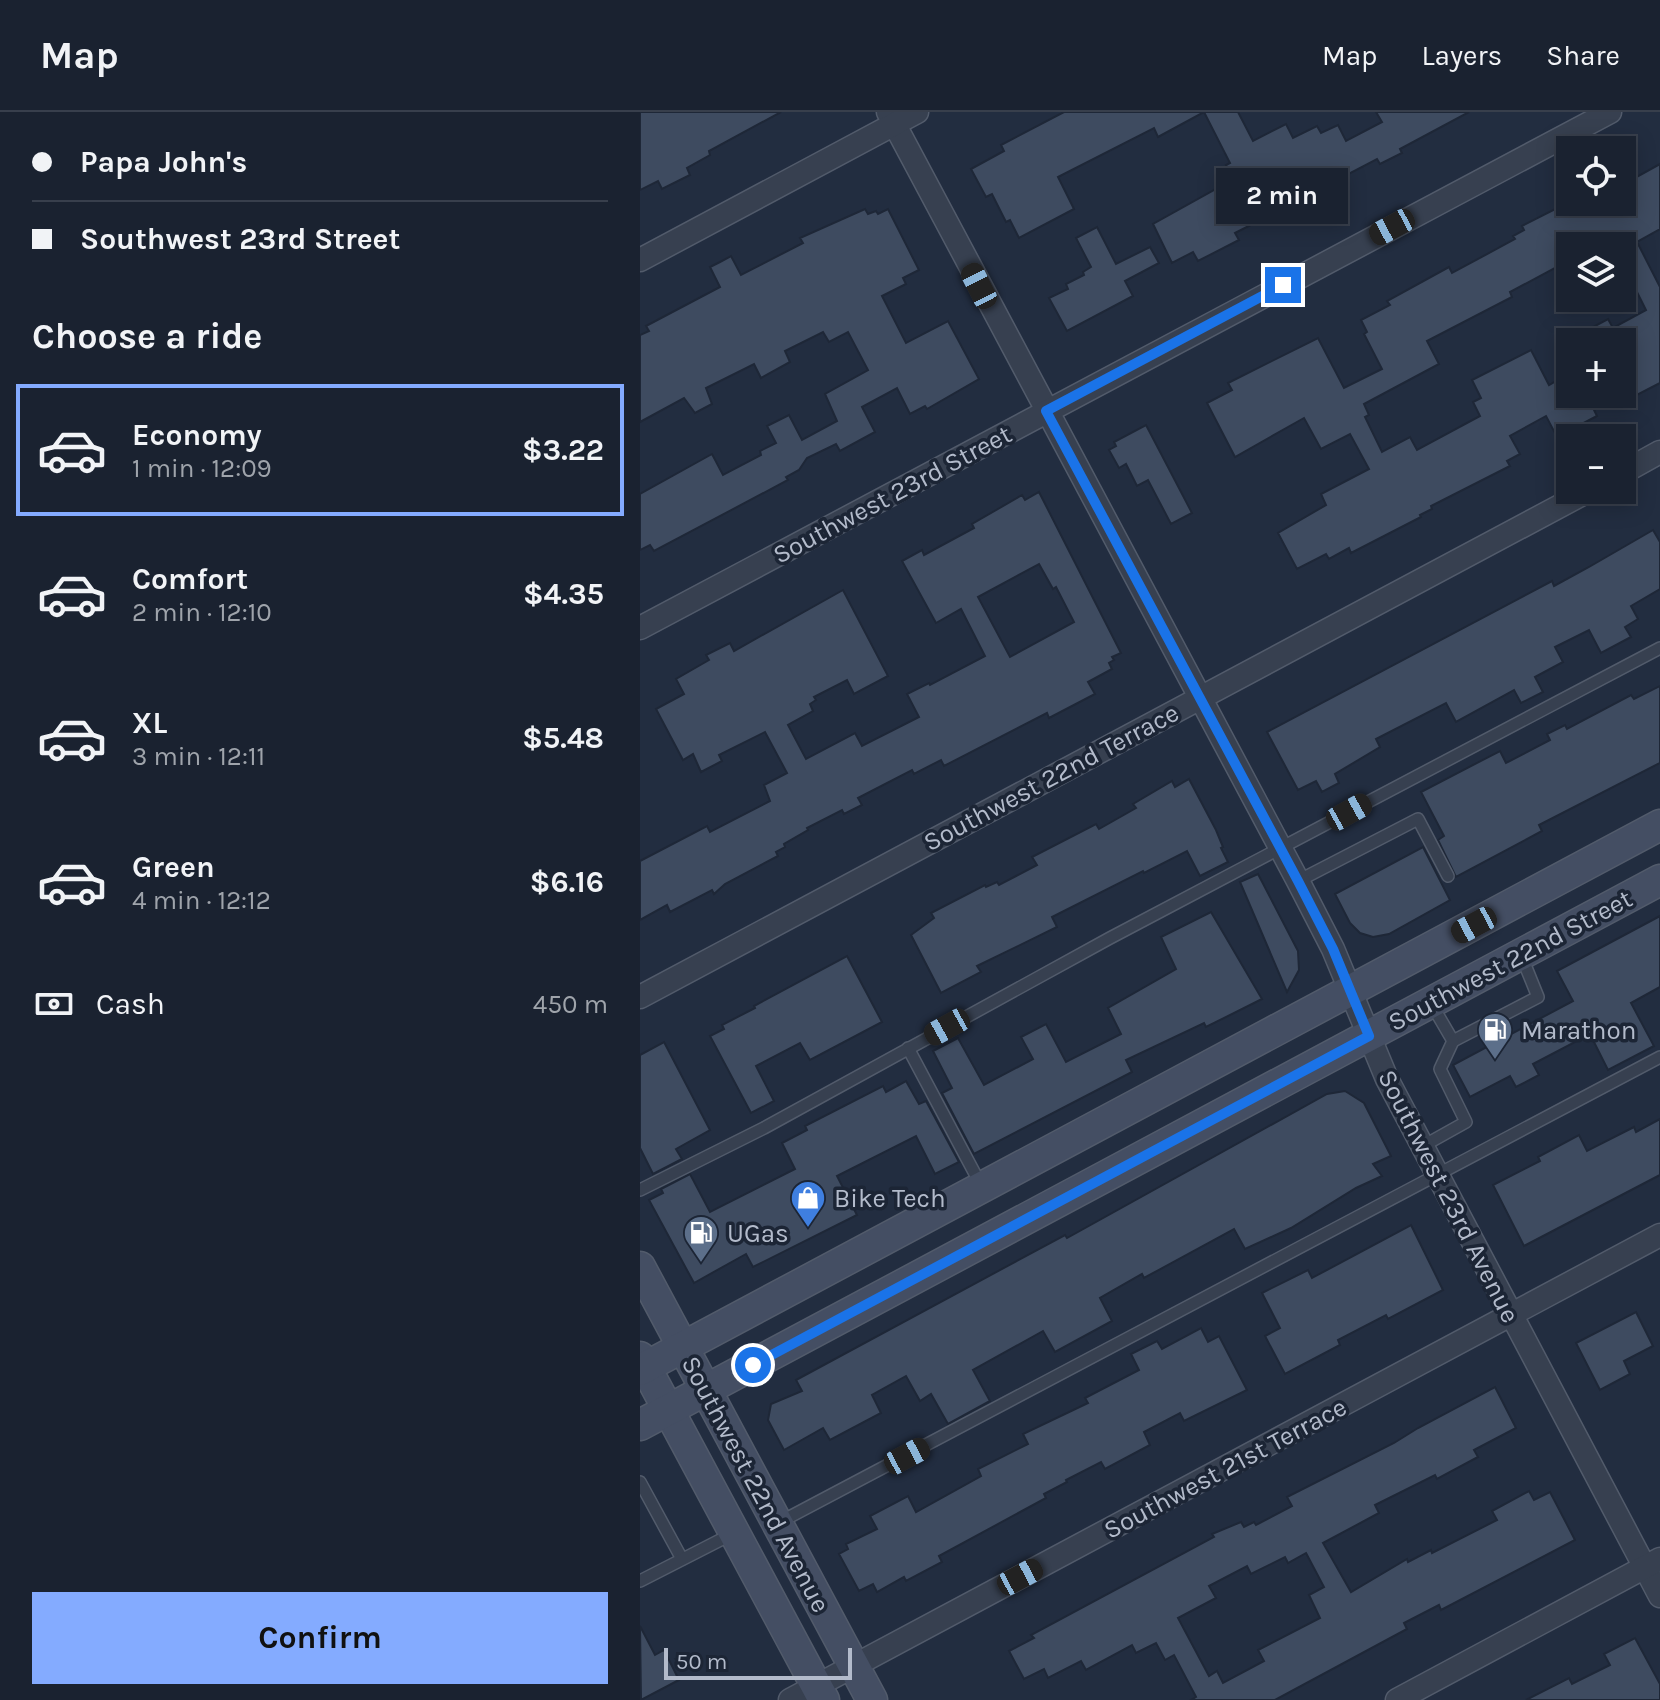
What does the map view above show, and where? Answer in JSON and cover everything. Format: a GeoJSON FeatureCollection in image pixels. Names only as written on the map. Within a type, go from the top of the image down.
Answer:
{"type":"FeatureCollection","features":[{"type":"Feature","properties":{"kind":"main road","name":"Southwest 22nd Street"},"geometry":{"type":"LineString","coordinates":[[642,1365],[682,1348],[1660,825]]}},
{"type":"Feature","properties":{"kind":"main road","name":"Southwest 22nd Street"},"geometry":{"type":"LineString","coordinates":[[640,1425],[1660,880]]}},
{"type":"Feature","properties":{"kind":"main road","name":"Southwest 22nd Avenue"},"geometry":{"type":"LineString","coordinates":[[640,1267],[872,1700]]}},
{"type":"Feature","properties":{"kind":"main road","name":"Southwest 22nd Avenue"},"geometry":{"type":"LineString","coordinates":[[642,1365],[734,1532],[810,1695]]}},
{"type":"Feature","properties":{"kind":"street"},"geometry":{"type":"LineString","coordinates":[[640,260],[891,118],[917,112]]}},
{"type":"Feature","properties":{"kind":"street","name":"Southwest 23rd Street"},"geometry":{"type":"LineString","coordinates":[[640,628],[1610,112]]}},
{"type":"Feature","properties":{"kind":"street","name":"Southwest 23rd Avenue"},"geometry":{"type":"LineString","coordinates":[[891,118],[1281,848],[1333,949],[1387,1079],[1510,1314],[1652,1563],[1660,1596]]}},
{"type":"Feature","properties":{"kind":"street"},"geometry":{"type":"LineString","coordinates":[[1636,465],[1660,452]]}},
{"type":"Feature","properties":{"kind":"street","name":"Southwest 22nd Terrace"},"geometry":{"type":"LineString","coordinates":[[640,997],[1564,504]]}},
{"type":"Feature","properties":{"kind":"street","name":"Southwest 21st Terrace"},"geometry":{"type":"LineString","coordinates":[[810,1695],[854,1666],[1660,1235]]}},
{"type":"Feature","properties":{"kind":"street"},"geometry":{"type":"LineString","coordinates":[[1397,1700],[1652,1563]]}},
{"type":"Feature","properties":{"kind":"lane"},"geometry":{"type":"LineString","coordinates":[[640,1190],[764,1128],[1281,848],[1660,648]]}},
{"type":"Feature","properties":{"kind":"lane"},"geometry":{"type":"LineString","coordinates":[[1298,881],[1418,819],[1448,876]]}},
{"type":"Feature","properties":{"kind":"lane"},"geometry":{"type":"LineString","coordinates":[[1423,1146],[1466,1122],[1440,1069],[1453,1041],[1538,997],[1521,954]]}},
{"type":"Feature","properties":{"kind":"lane"},"geometry":{"type":"LineString","coordinates":[[1431,1002],[1453,1041]]}},
{"type":"Feature","properties":{"kind":"lane"},"geometry":{"type":"LineString","coordinates":[[908,1048],[982,1187]]}},
{"type":"Feature","properties":{"kind":"lane"},"geometry":{"type":"LineString","coordinates":[[777,1524],[1660,1057]]}},
{"type":"Feature","properties":{"kind":"lane"},"geometry":{"type":"LineString","coordinates":[[640,1482],[682,1559]]}},
{"type":"Feature","properties":{"kind":"lane"},"geometry":{"type":"LineString","coordinates":[[640,1581],[734,1532]]}},
{"type":"Feature","properties":{"kind":"building"},"geometry":{"type":"Polygon","coordinates":[[[640,112],[781,112],[709,151],[710,155],[687,168],[690,175],[662,189],[658,181],[640,190],[640,112]]]}},
{"type":"Feature","properties":{"kind":"building"},"geometry":{"type":"Polygon","coordinates":[[[1064,112],[1204,112],[1158,137],[1154,128],[1058,177],[1074,209],[1019,238],[1010,220],[1006,222],[992,194],[986,197],[971,169],[1004,151],[1001,145],[1064,112]]]}},
{"type":"Feature","properties":{"kind":"building"},"geometry":{"type":"Polygon","coordinates":[[[1204,112],[1238,112],[1253,141],[1286,124],[1293,138],[1317,126],[1321,133],[1338,125],[1346,141],[1382,122],[1376,112],[1469,112],[1400,149],[1402,153],[1380,164],[1377,159],[1316,191],[1319,197],[1276,219],[1274,213],[1235,233],[1239,240],[1198,261],[1193,252],[1172,263],[1153,224],[1221,186],[1219,182],[1231,175],[1226,165],[1230,163],[1204,112]]]}},
{"type":"Feature","properties":{"kind":"building"},"geometry":{"type":"Polygon","coordinates":[[[1660,164],[1660,229],[1637,242],[1660,287],[1660,383],[1636,395],[1636,328],[1613,328],[1646,310],[1636,290],[1636,232],[1556,232],[1556,267],[1510,292],[1512,297],[1427,341],[1439,364],[1364,404],[1369,415],[1365,417],[1382,452],[1410,437],[1417,450],[1480,416],[1473,402],[1481,398],[1472,380],[1531,350],[1549,385],[1556,381],[1556,408],[1598,408],[1594,410],[1597,416],[1582,424],[1556,424],[1556,435],[1546,416],[1510,436],[1520,454],[1507,461],[1510,466],[1431,506],[1432,509],[1421,517],[1351,553],[1349,548],[1329,559],[1326,554],[1297,569],[1278,533],[1326,505],[1321,494],[1369,469],[1350,434],[1321,449],[1304,418],[1235,457],[1207,403],[1232,390],[1228,383],[1318,338],[1344,388],[1382,369],[1364,334],[1367,332],[1361,320],[1390,305],[1387,301],[1449,267],[1452,273],[1515,239],[1513,236],[1524,230],[1522,226],[1556,209],[1556,216],[1636,216],[1636,177],[1660,164]]]}},
{"type":"Feature","properties":{"kind":"building"},"geometry":{"type":"Polygon","coordinates":[[[865,209],[868,214],[876,211],[878,214],[888,209],[919,270],[903,278],[906,284],[882,296],[906,343],[948,321],[979,379],[927,409],[925,406],[910,414],[897,388],[862,407],[875,432],[840,451],[836,444],[807,458],[799,470],[786,477],[788,480],[654,551],[650,545],[640,550],[640,494],[712,454],[723,475],[761,455],[760,451],[776,443],[767,426],[789,415],[802,440],[837,421],[825,394],[868,370],[848,332],[829,342],[823,332],[785,351],[790,362],[761,378],[754,364],[706,388],[712,404],[695,413],[684,398],[640,422],[640,335],[649,331],[646,326],[720,287],[710,267],[731,256],[741,275],[803,243],[800,238],[865,209]]]}},
{"type":"Feature","properties":{"kind":"building"},"geometry":{"type":"Polygon","coordinates":[[[1097,227],[1116,264],[1150,247],[1159,263],[1125,281],[1133,296],[1067,331],[1049,298],[1068,289],[1066,284],[1084,275],[1083,272],[1091,267],[1076,238],[1097,227]]]}},
{"type":"Feature","properties":{"kind":"building"},"geometry":{"type":"Polygon","coordinates":[[[1608,319],[1613,328],[1591,328],[1608,319]]]}},
{"type":"Feature","properties":{"kind":"building"},"geometry":{"type":"Polygon","coordinates":[[[1146,425],[1192,513],[1171,524],[1148,480],[1137,486],[1126,464],[1119,468],[1109,450],[1116,446],[1114,442],[1146,425]]]}},
{"type":"Feature","properties":{"kind":"building"},"geometry":{"type":"Polygon","coordinates":[[[1039,492],[1121,653],[1112,657],[1114,660],[1109,663],[1112,669],[1088,682],[1095,694],[1049,718],[1047,713],[944,766],[941,760],[914,774],[912,770],[858,798],[862,805],[844,814],[842,810],[807,828],[784,844],[785,847],[776,852],[778,856],[725,884],[714,894],[712,890],[670,912],[667,905],[640,920],[640,861],[707,826],[710,832],[770,801],[764,785],[787,773],[765,732],[719,755],[722,761],[701,772],[693,754],[683,760],[656,709],[684,694],[676,679],[709,660],[706,655],[730,643],[734,651],[843,590],[888,676],[854,694],[847,680],[814,697],[816,700],[810,704],[813,711],[788,725],[806,759],[855,733],[862,746],[919,717],[907,694],[985,656],[961,609],[936,623],[902,561],[922,550],[924,555],[974,528],[972,524],[1022,495],[1025,500],[1039,492]],[[1039,564],[978,597],[1010,657],[1074,622],[1056,587],[1053,589],[1039,564]]]}},
{"type":"Feature","properties":{"kind":"building"},"geometry":{"type":"Polygon","coordinates":[[[1653,530],[1660,542],[1660,589],[1631,606],[1638,619],[1625,627],[1631,637],[1601,653],[1589,630],[1555,647],[1563,662],[1535,677],[1543,692],[1521,703],[1514,690],[1456,722],[1446,703],[1376,739],[1380,747],[1335,774],[1339,783],[1322,792],[1316,781],[1298,790],[1267,732],[1552,581],[1554,586],[1653,530]]]}},
{"type":"Feature","properties":{"kind":"building"},"geometry":{"type":"Polygon","coordinates":[[[1660,686],[1660,763],[1539,825],[1542,831],[1456,877],[1438,840],[1444,836],[1421,792],[1500,751],[1506,763],[1550,740],[1547,734],[1565,725],[1567,729],[1631,695],[1634,699],[1660,686]]]}},
{"type":"Feature","properties":{"kind":"building"},"geometry":{"type":"Polygon","coordinates":[[[1189,779],[1216,830],[1228,862],[1200,876],[1187,851],[1143,871],[1052,917],[1057,927],[977,966],[981,972],[941,993],[911,935],[934,918],[931,913],[985,885],[997,882],[999,885],[1037,865],[1032,857],[1096,824],[1099,829],[1136,808],[1133,804],[1172,781],[1175,787],[1189,779]]]}},
{"type":"Feature","properties":{"kind":"building"},"geometry":{"type":"Polygon","coordinates":[[[1423,847],[1450,900],[1389,934],[1373,937],[1360,933],[1350,923],[1335,894],[1423,847]]]}},
{"type":"Feature","properties":{"kind":"building"},"geometry":{"type":"Polygon","coordinates":[[[1258,874],[1298,951],[1299,970],[1287,992],[1240,882],[1258,874]]]}},
{"type":"Feature","properties":{"kind":"building"},"geometry":{"type":"Polygon","coordinates":[[[1211,912],[1262,999],[1206,1027],[1204,1023],[1126,1060],[1132,1072],[974,1154],[942,1093],[952,1088],[933,1051],[958,1038],[984,1085],[1033,1059],[1021,1037],[1046,1024],[1066,1062],[1121,1034],[1108,1008],[1176,969],[1161,937],[1211,912]]]}},
{"type":"Feature","properties":{"kind":"building"},"geometry":{"type":"Polygon","coordinates":[[[1660,916],[1660,987],[1631,1003],[1654,1046],[1608,1070],[1590,1034],[1533,1064],[1539,1075],[1516,1087],[1510,1076],[1470,1097],[1453,1065],[1573,1001],[1557,971],[1660,916]]]}},
{"type":"Feature","properties":{"kind":"building"},"geometry":{"type":"Polygon","coordinates":[[[847,956],[882,1022],[810,1060],[800,1043],[756,1066],[774,1101],[751,1113],[710,1036],[754,1006],[847,956]]]}},
{"type":"Feature","properties":{"kind":"building"},"geometry":{"type":"Polygon","coordinates":[[[664,1042],[710,1130],[676,1149],[682,1159],[653,1174],[640,1148],[640,1055],[664,1042]]]}},
{"type":"Feature","properties":{"kind":"building"},"geometry":{"type":"Polygon","coordinates":[[[906,1081],[919,1104],[926,1101],[959,1162],[935,1174],[916,1136],[837,1176],[857,1215],[753,1267],[746,1254],[694,1283],[649,1200],[663,1193],[661,1189],[690,1174],[710,1212],[795,1169],[782,1143],[807,1130],[805,1126],[883,1086],[886,1092],[906,1081]]]}},
{"type":"Feature","properties":{"kind":"building"},"geometry":{"type":"Polygon","coordinates":[[[1345,1091],[1364,1103],[1391,1156],[1373,1164],[1382,1176],[1356,1188],[1291,1228],[1245,1249],[1234,1229],[1144,1278],[1142,1274],[1100,1298],[1112,1321],[1055,1352],[1043,1331],[973,1370],[990,1401],[948,1424],[931,1394],[920,1401],[906,1376],[872,1395],[881,1413],[830,1440],[823,1428],[784,1450],[768,1420],[771,1404],[802,1391],[796,1380],[1065,1235],[1067,1238],[1327,1094],[1345,1091]]]}},
{"type":"Feature","properties":{"kind":"building"},"geometry":{"type":"Polygon","coordinates":[[[1660,1119],[1660,1175],[1524,1246],[1493,1185],[1540,1161],[1538,1157],[1579,1135],[1587,1151],[1634,1127],[1636,1132],[1660,1119]]]}},
{"type":"Feature","properties":{"kind":"building"},"geometry":{"type":"Polygon","coordinates":[[[1411,1225],[1443,1290],[1388,1319],[1386,1315],[1338,1340],[1340,1345],[1285,1374],[1265,1336],[1280,1328],[1262,1293],[1308,1270],[1312,1278],[1411,1225]]]}},
{"type":"Feature","properties":{"kind":"building"},"geometry":{"type":"Polygon","coordinates":[[[1636,1312],[1653,1346],[1624,1361],[1630,1374],[1600,1390],[1576,1343],[1636,1312]]]}},
{"type":"Feature","properties":{"kind":"building"},"geometry":{"type":"Polygon","coordinates":[[[1201,1328],[1208,1342],[1219,1336],[1247,1390],[1184,1421],[1180,1413],[1144,1432],[1150,1445],[1105,1469],[1101,1462],[1066,1480],[1044,1494],[1046,1498],[939,1556],[942,1562],[906,1581],[904,1577],[877,1592],[873,1584],[859,1591],[839,1554],[848,1549],[846,1544],[877,1529],[870,1516],[908,1496],[916,1512],[981,1476],[978,1469],[1028,1444],[1023,1434],[1088,1403],[1085,1398],[1139,1370],[1131,1354],[1157,1341],[1162,1349],[1201,1328]]]}},
{"type":"Feature","properties":{"kind":"building"},"geometry":{"type":"Polygon","coordinates":[[[1495,1387],[1516,1428],[1474,1450],[1478,1457],[1437,1479],[1435,1475],[1375,1505],[1379,1513],[1323,1543],[1351,1592],[1407,1559],[1408,1562],[1431,1550],[1432,1553],[1497,1520],[1492,1511],[1529,1491],[1534,1500],[1550,1492],[1575,1540],[1441,1610],[1439,1605],[1404,1623],[1407,1629],[1275,1700],[1191,1700],[1196,1697],[1174,1655],[1165,1660],[1156,1643],[1136,1653],[1132,1645],[1086,1670],[1081,1661],[1048,1678],[1044,1669],[1024,1679],[1009,1651],[1034,1638],[1031,1635],[1214,1537],[1212,1534],[1241,1522],[1244,1527],[1254,1522],[1256,1525],[1292,1506],[1287,1497],[1495,1387]],[[1306,1553],[1288,1563],[1285,1557],[1251,1574],[1247,1566],[1209,1586],[1216,1598],[1178,1618],[1209,1676],[1217,1671],[1223,1683],[1264,1661],[1258,1650],[1320,1618],[1309,1595],[1324,1587],[1306,1553]]]}},
{"type":"Feature","properties":{"kind":"building"},"geometry":{"type":"Polygon","coordinates":[[[640,1626],[655,1655],[664,1650],[679,1680],[641,1700],[640,1626]]]}},
{"type":"Feature","properties":{"kind":"building"},"geometry":{"type":"Polygon","coordinates":[[[1635,1638],[1660,1684],[1660,1700],[1526,1700],[1569,1678],[1572,1684],[1610,1665],[1604,1654],[1635,1638]]]}},
{"type":"Feature","properties":{"kind":"place","name":"Marathon"},"geometry":{"type":"Point","coordinates":[1495,1061]}},
{"type":"Feature","properties":{"kind":"place","name":"Bike Tech"},"geometry":{"type":"Point","coordinates":[808,1229]}},
{"type":"Feature","properties":{"kind":"place","name":"UGas"},"geometry":{"type":"Point","coordinates":[701,1264]}},
{"type":"Feature","properties":{"kind":"route"},"geometry":{"type":"LineString","coordinates":[[753,1365],[1369,1036],[1333,949],[1298,881],[1046,411],[1283,285]]}}]}
